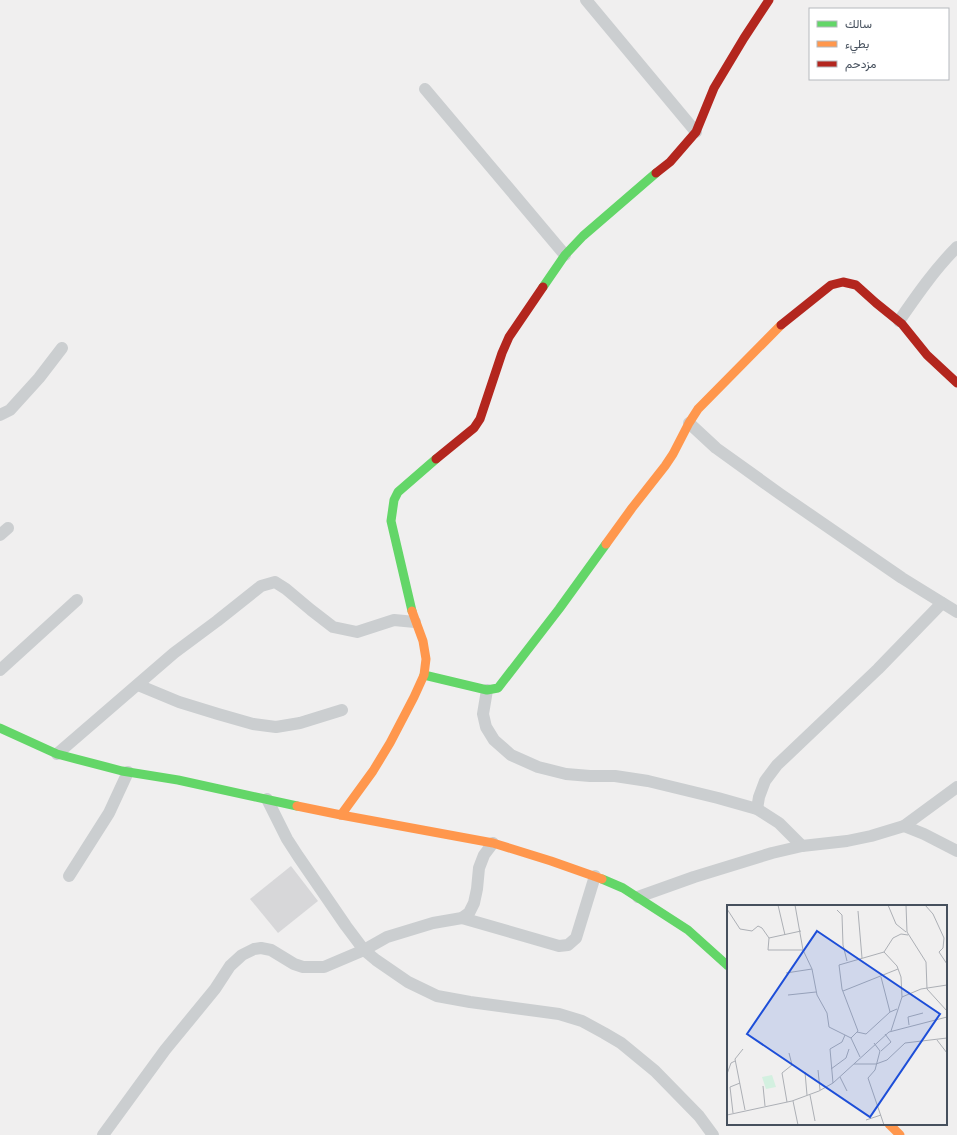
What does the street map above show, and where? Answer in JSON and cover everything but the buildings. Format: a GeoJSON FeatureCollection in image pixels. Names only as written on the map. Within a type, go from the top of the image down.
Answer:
{"type":"FeatureCollection","features":[{"type":"Feature","properties":{"kind":"street"},"geometry":{"type":"LineString","coordinates":[[586,0],[696,132]]}},
{"type":"Feature","properties":{"kind":"street"},"geometry":{"type":"LineString","coordinates":[[341,815],[373,771],[390,743],[424,674],[426,659],[423,641],[415,622],[410,604],[391,521],[394,500],[398,492],[423,468],[474,428],[480,419],[502,353],[509,337],[552,273],[565,255],[583,236],[670,162],[685,146],[696,132],[714,88],[740,44],[770,0]]}},
{"type":"Feature","properties":{"kind":"street"},"geometry":{"type":"LineString","coordinates":[[425,89],[565,255]]}},
{"type":"Feature","properties":{"kind":"street"},"geometry":{"type":"LineString","coordinates":[[899,321],[930,278],[957,247]]}},
{"type":"Feature","properties":{"kind":"street"},"geometry":{"type":"LineString","coordinates":[[424,674],[486,690],[498,688],[674,454],[689,423],[698,409],[777,329],[831,285],[843,282],[856,285],[899,321],[927,355],[957,383]]}},
{"type":"Feature","properties":{"kind":"street"},"geometry":{"type":"LineString","coordinates":[[0,415],[10,410],[39,378],[62,348]]}},
{"type":"Feature","properties":{"kind":"street"},"geometry":{"type":"LineString","coordinates":[[689,423],[716,448],[902,578],[957,612]]}},
{"type":"Feature","properties":{"kind":"street"},"geometry":{"type":"LineString","coordinates":[[57,754],[174,653],[262,586],[275,582],[286,589],[333,627],[357,632],[394,620],[415,622]]}},
{"type":"Feature","properties":{"kind":"street"},"geometry":{"type":"LineString","coordinates":[[0,670],[77,600]]}},
{"type":"Feature","properties":{"kind":"street"},"geometry":{"type":"LineString","coordinates":[[757,809],[759,797],[765,781],[777,765],[878,669],[942,603]]}},
{"type":"Feature","properties":{"kind":"street"},"geometry":{"type":"LineString","coordinates":[[138,685],[179,702],[253,724],[276,728],[300,723],[342,710]]}},
{"type":"Feature","properties":{"kind":"street"},"geometry":{"type":"LineString","coordinates":[[486,690],[483,714],[486,727],[494,740],[511,755],[538,767],[566,774],[615,776],[648,781],[757,809],[779,823],[802,846]]}},
{"type":"Feature","properties":{"kind":"street"},"geometry":{"type":"LineString","coordinates":[[0,728],[57,754],[128,772],[178,780],[341,815],[493,843],[595,876],[623,888],[688,930],[727,965]]}},
{"type":"Feature","properties":{"kind":"street"},"geometry":{"type":"LineString","coordinates":[[68,876],[109,813],[128,772]]}},
{"type":"Feature","properties":{"kind":"street"},"geometry":{"type":"LineString","coordinates":[[638,897],[694,876],[772,853],[802,846],[847,841],[871,836],[904,826],[957,787]]}},
{"type":"Feature","properties":{"kind":"street"},"geometry":{"type":"LineString","coordinates":[[267,800],[295,850],[346,926],[364,950],[376,960],[408,982],[437,996],[559,1014],[582,1021],[621,1043],[655,1071],[699,1116],[713,1135]]}},
{"type":"Feature","properties":{"kind":"street"},"geometry":{"type":"LineString","coordinates":[[904,826],[924,834],[957,851]]}},
{"type":"Feature","properties":{"kind":"street"},"geometry":{"type":"LineString","coordinates":[[103,1135],[165,1050],[215,989],[230,966],[242,955],[254,949],[261,948],[271,950],[294,964],[304,967],[319,968],[364,950],[387,937],[433,923],[462,918],[469,913],[474,903],[479,868],[484,855],[493,843]]}},
{"type":"Feature","properties":{"kind":"street"},"geometry":{"type":"LineString","coordinates":[[462,918],[559,946],[568,945],[576,938],[595,876]]}},
{"type":"Feature","properties":{"kind":"street"},"geometry":{"type":"LineString","coordinates":[[890,1125],[900,1135]]}},
{"type":"Feature","properties":{"kind":"traffic: fast"},"geometry":{"type":"LineString","coordinates":[[543,287],[565,255],[583,236],[656,173]]}},
{"type":"Feature","properties":{"kind":"traffic: fast"},"geometry":{"type":"LineString","coordinates":[[412,611],[391,521],[394,500],[398,492],[436,459]]}},
{"type":"Feature","properties":{"kind":"traffic: fast"},"geometry":{"type":"LineString","coordinates":[[424,675],[487,690],[498,688],[559,609],[606,544]]}},
{"type":"Feature","properties":{"kind":"traffic: fast"},"geometry":{"type":"LineString","coordinates":[[0,728],[57,754],[122,771],[178,780],[297,806]]}},
{"type":"Feature","properties":{"kind":"traffic: fast"},"geometry":{"type":"LineString","coordinates":[[602,879],[623,888],[688,930],[727,965]]}},
{"type":"Feature","properties":{"kind":"traffic: slow"},"geometry":{"type":"LineString","coordinates":[[606,544],[665,466],[698,409],[781,325]]}},
{"type":"Feature","properties":{"kind":"traffic: slow"},"geometry":{"type":"LineString","coordinates":[[341,815],[373,771],[390,743],[424,675],[426,659],[423,641],[412,611]]}},
{"type":"Feature","properties":{"kind":"traffic: slow"},"geometry":{"type":"LineString","coordinates":[[297,806],[493,843],[602,879]]}},
{"type":"Feature","properties":{"kind":"traffic: slow"},"geometry":{"type":"LineString","coordinates":[[890,1125],[900,1135]]}},
{"type":"Feature","properties":{"kind":"traffic: jam"},"geometry":{"type":"LineString","coordinates":[[656,173],[670,162],[696,132],[714,88],[769,0]]}},
{"type":"Feature","properties":{"kind":"traffic: jam"},"geometry":{"type":"LineString","coordinates":[[781,325],[831,285],[843,282],[856,285],[902,324],[927,355],[957,383]]}},
{"type":"Feature","properties":{"kind":"traffic: jam"},"geometry":{"type":"LineString","coordinates":[[436,459],[474,428],[480,419],[502,353],[509,337],[543,287]]}}]}
